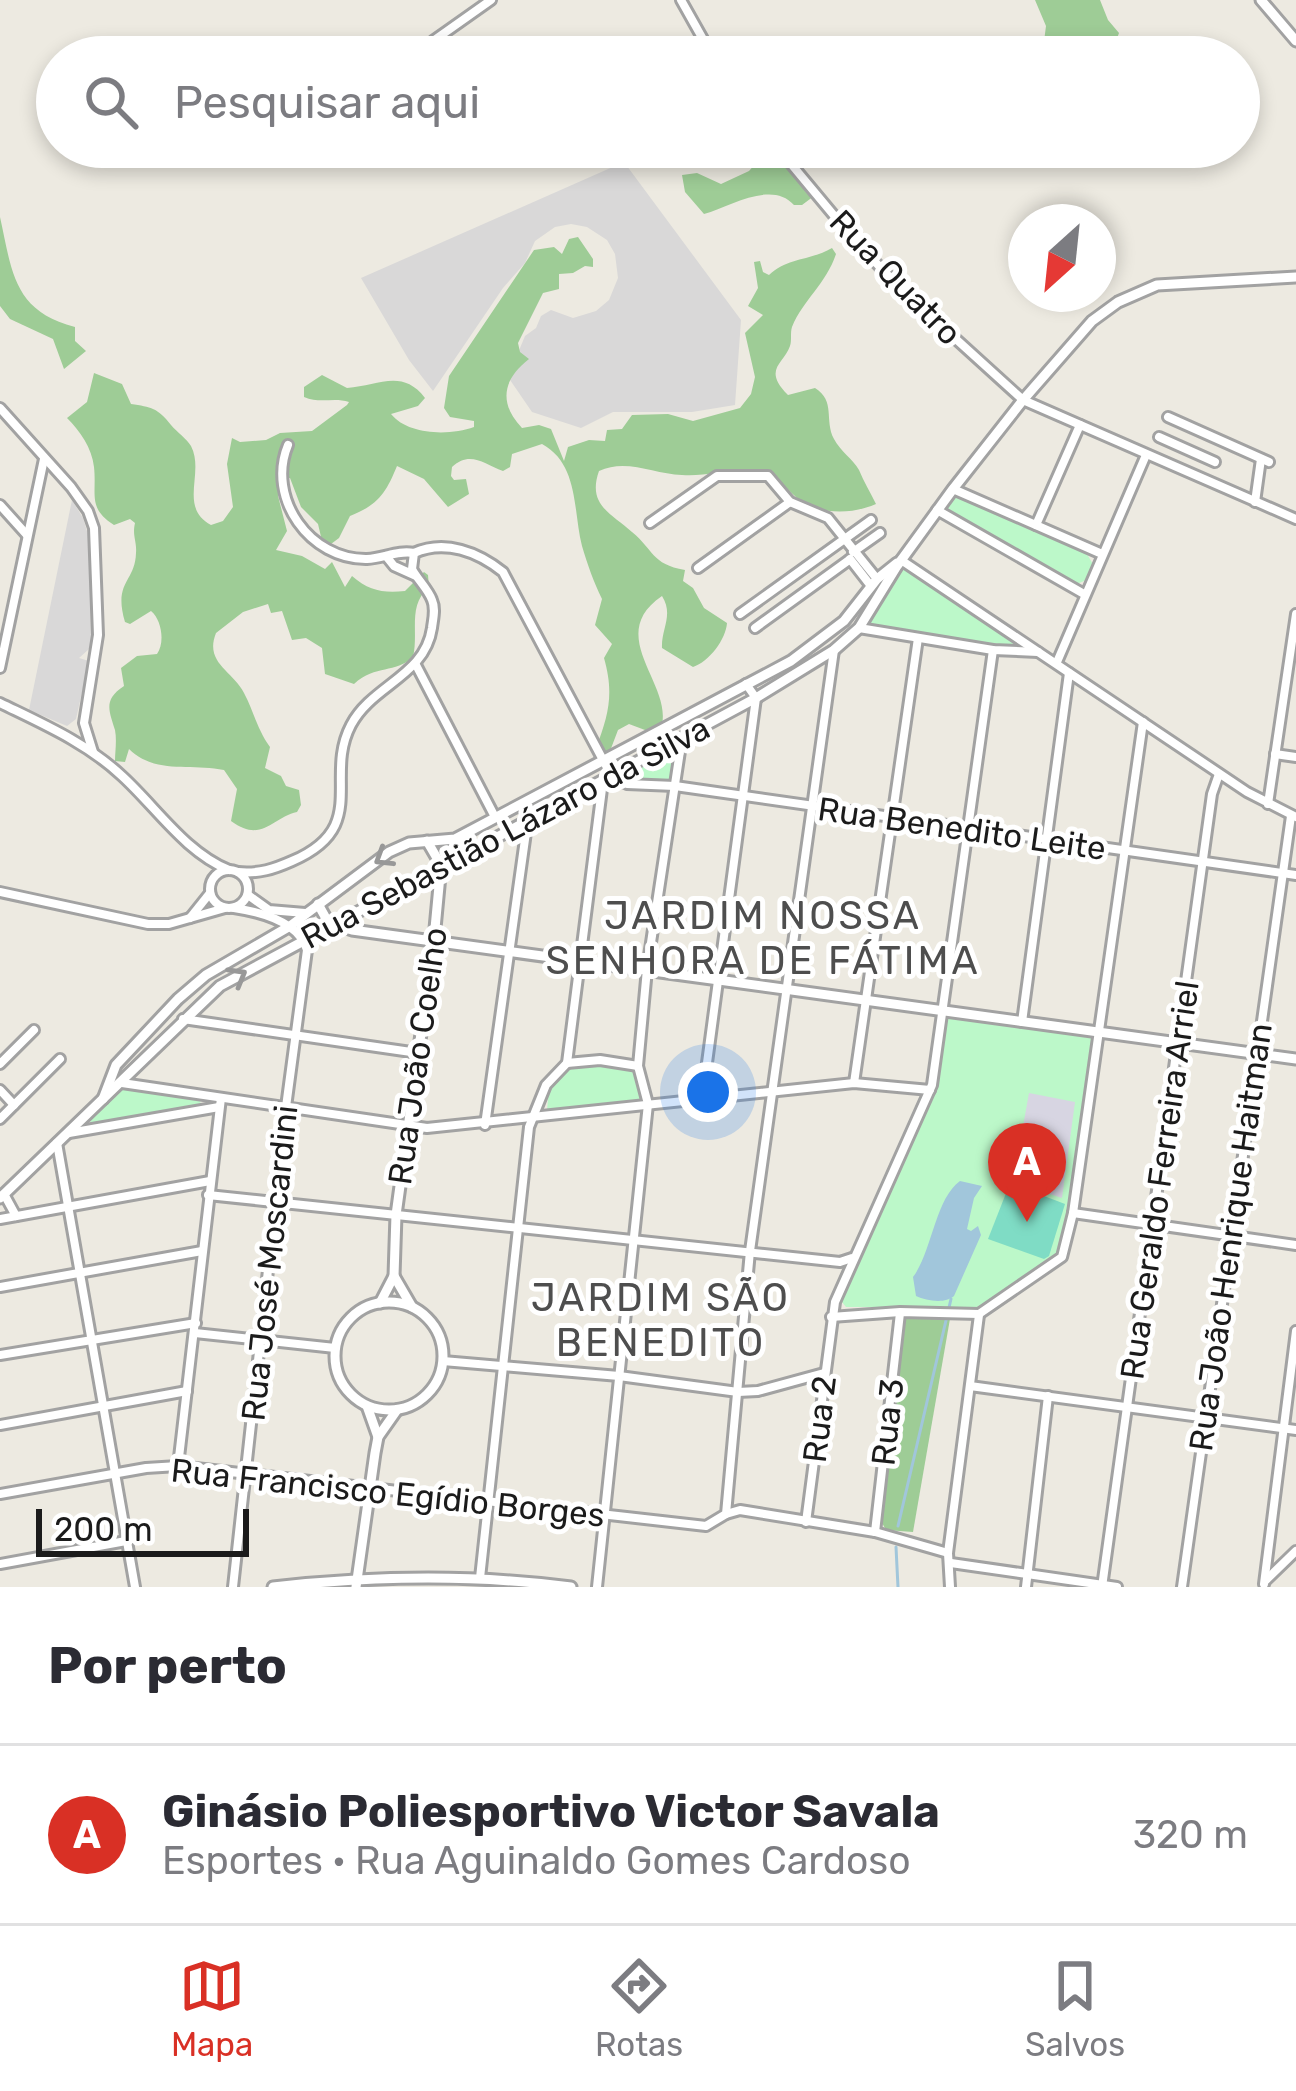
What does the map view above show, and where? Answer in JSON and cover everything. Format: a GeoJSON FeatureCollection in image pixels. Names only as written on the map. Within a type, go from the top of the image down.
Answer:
{"type":"FeatureCollection","features":[{"type":"Feature","properties":{"kind":"street"},"geometry":{"type":"LineString","coordinates":[[440,36],[491,0]]}},
{"type":"Feature","properties":{"kind":"street"},"geometry":{"type":"LineString","coordinates":[[681,0],[701,36]]}},
{"type":"Feature","properties":{"kind":"street"},"geometry":{"type":"LineString","coordinates":[[1261,0],[1296,41]]}},
{"type":"Feature","properties":{"kind":"street","name":"Rua Quatro"},"geometry":{"type":"LineString","coordinates":[[794,168],[903,291],[1022,400],[1296,519]]}},
{"type":"Feature","properties":{"kind":"street","name":"Rua Sebastião Lázaro da Silva"},"geometry":{"type":"LineString","coordinates":[[1,1193],[69,1133],[197,1005],[234,977],[756,698],[834,650],[859,628],[899,563],[1022,400],[1092,321],[1118,302],[1157,285],[1296,278]]}},
{"type":"Feature","properties":{"kind":"street"},"geometry":{"type":"LineString","coordinates":[[0,408],[88,511],[95,537],[98,634],[84,723],[93,752]]}},
{"type":"Feature","properties":{"kind":"street"},"geometry":{"type":"LineString","coordinates":[[1168,417],[1265,460],[1256,502]]}},
{"type":"Feature","properties":{"kind":"street"},"geometry":{"type":"LineString","coordinates":[[1036,525],[1080,425]]}},
{"type":"Feature","properties":{"kind":"street"},"geometry":{"type":"LineString","coordinates":[[1159,437],[1215,462]]}},
{"type":"Feature","properties":{"kind":"street"},"geometry":{"type":"LineString","coordinates":[[288,445],[282,468],[286,500],[298,526],[315,542],[338,554],[364,559],[433,547],[471,551],[503,572],[606,759],[610,776],[578,960],[567,1063],[546,1085],[529,1126],[480,1578]]}},
{"type":"Feature","properties":{"kind":"street"},"geometry":{"type":"LineString","coordinates":[[1175,467],[1184,448]]}},
{"type":"Feature","properties":{"kind":"street"},"geometry":{"type":"LineString","coordinates":[[1057,662],[1146,455]]}},
{"type":"Feature","properties":{"kind":"street"},"geometry":{"type":"LineString","coordinates":[[0,668],[44,459]]}},
{"type":"Feature","properties":{"kind":"street"},"geometry":{"type":"LineString","coordinates":[[650,523],[717,476],[768,476],[790,502],[828,518],[874,582]]}},
{"type":"Feature","properties":{"kind":"street"},"geometry":{"type":"LineString","coordinates":[[953,489],[1102,554]]}},
{"type":"Feature","properties":{"kind":"street"},"geometry":{"type":"LineString","coordinates":[[698,568],[790,502]]}},
{"type":"Feature","properties":{"kind":"street"},"geometry":{"type":"LineString","coordinates":[[0,505],[28,536]]}},
{"type":"Feature","properties":{"kind":"street"},"geometry":{"type":"LineString","coordinates":[[937,510],[1084,594]]}},
{"type":"Feature","properties":{"kind":"street"},"geometry":{"type":"LineString","coordinates":[[740,614],[871,520]]}},
{"type":"Feature","properties":{"kind":"street"},"geometry":{"type":"LineString","coordinates":[[755,628],[880,532]]}},
{"type":"Feature","properties":{"kind":"street"},"geometry":{"type":"LineString","coordinates":[[414,553],[415,575]]}},
{"type":"Feature","properties":{"kind":"street"},"geometry":{"type":"LineString","coordinates":[[189,919],[218,873],[261,873],[318,850],[327,840],[339,813],[347,731],[372,699],[429,649],[432,598],[415,575],[394,566],[386,556]]}},
{"type":"Feature","properties":{"kind":"street"},"geometry":{"type":"LineString","coordinates":[[899,563],[1057,662],[1219,774],[1293,817]]}},
{"type":"Feature","properties":{"kind":"street","name":"Rua Sebastião Lázaro da Silva"},"geometry":{"type":"LineString","coordinates":[[102,1101],[116,1065],[178,999],[222,964],[290,926],[389,852],[455,839],[824,640],[874,582],[899,563]]}},
{"type":"Feature","properties":{"kind":"street"},"geometry":{"type":"LineString","coordinates":[[0,610],[9,620]]}},
{"type":"Feature","properties":{"kind":"street"},"geometry":{"type":"LineString","coordinates":[[1268,804],[1296,614]]}},
{"type":"Feature","properties":{"kind":"street"},"geometry":{"type":"LineString","coordinates":[[859,628],[993,650],[1040,652]]}},
{"type":"Feature","properties":{"kind":"street"},"geometry":{"type":"LineString","coordinates":[[854,1083],[918,638]]}},
{"type":"Feature","properties":{"kind":"street"},"geometry":{"type":"LineString","coordinates":[[834,650],[750,1251],[726,1514],[740,1510],[875,1532],[950,1558],[1026,1575],[1118,1587]]}},
{"type":"Feature","properties":{"kind":"street","name":"Rua 2"},"geometry":{"type":"LineString","coordinates":[[806,1522],[831,1317],[930,1090],[993,650]]}},
{"type":"Feature","properties":{"kind":"street"},"geometry":{"type":"LineString","coordinates":[[416,665],[495,818]]}},
{"type":"Feature","properties":{"kind":"street"},"geometry":{"type":"LineString","coordinates":[[1022,1022],[1069,672]]}},
{"type":"Feature","properties":{"kind":"street"},"geometry":{"type":"LineString","coordinates":[[702,1100],[756,698],[746,684]]}},
{"type":"Feature","properties":{"kind":"street"},"geometry":{"type":"LineString","coordinates":[[0,703],[93,752],[199,854],[234,871],[268,910],[306,913]]}},
{"type":"Feature","properties":{"kind":"street"},"geometry":{"type":"LineString","coordinates":[[831,1317],[900,1312],[979,1314],[1062,1257],[1073,1213],[1143,722]]}},
{"type":"Feature","properties":{"kind":"street"},"geometry":{"type":"LineString","coordinates":[[69,737],[84,723]]}},
{"type":"Feature","properties":{"kind":"street"},"geometry":{"type":"LineString","coordinates":[[597,1587],[648,1104],[638,1066],[646,969],[682,736]]}},
{"type":"Feature","properties":{"kind":"street"},"geometry":{"type":"LineString","coordinates":[[1275,754],[1296,758]]}},
{"type":"Feature","properties":{"kind":"street","name":"Rua Geraldo Ferreira Arriel"},"geometry":{"type":"LineString","coordinates":[[1102,1586],[1202,862],[1219,774]]}},
{"type":"Feature","properties":{"kind":"street","name":"Rua Benedito Leite"},"geometry":{"type":"LineString","coordinates":[[610,776],[627,784],[744,796],[1296,875]]}},
{"type":"Feature","properties":{"kind":"street","name":"Rua João Henrique Haitman"},"geometry":{"type":"LineString","coordinates":[[1182,1587],[1281,873],[1293,817]]}},
{"type":"Feature","properties":{"kind":"street"},"geometry":{"type":"LineString","coordinates":[[485,1125],[528,818]]}},
{"type":"Feature","properties":{"kind":"street"},"geometry":{"type":"LineString","coordinates":[[427,842],[441,865]]}},
{"type":"Feature","properties":{"kind":"street"},"geometry":{"type":"LineString","coordinates":[[199,854],[215,903],[290,926],[304,939]]}},
{"type":"Feature","properties":{"kind":"street","name":"Rua João Coelho"},"geometry":{"type":"LineString","coordinates":[[380,1303],[394,1276],[396,1215],[441,865]]}},
{"type":"Feature","properties":{"kind":"street"},"geometry":{"type":"LineString","coordinates":[[0,892],[118,920],[170,924],[229,908],[261,873]]}},
{"type":"Feature","properties":{"kind":"street"},"geometry":{"type":"LineString","coordinates":[[318,904],[323,917],[335,925],[363,930],[1296,1059]]}},
{"type":"Feature","properties":{"kind":"street"},"geometry":{"type":"LineString","coordinates":[[356,913],[363,930]]}},
{"type":"Feature","properties":{"kind":"street"},"geometry":{"type":"LineString","coordinates":[[267,917],[268,940]]}},
{"type":"Feature","properties":{"kind":"street","name":"Rua José Moscardini"},"geometry":{"type":"LineString","coordinates":[[233,1587],[307,950],[304,939]]}},
{"type":"Feature","properties":{"kind":"street"},"geometry":{"type":"LineString","coordinates":[[197,1005],[207,1023]]}},
{"type":"Feature","properties":{"kind":"street"},"geometry":{"type":"LineString","coordinates":[[183,1019],[418,1053]]}},
{"type":"Feature","properties":{"kind":"street"},"geometry":{"type":"LineString","coordinates":[[0,1064],[34,1030]]}},
{"type":"Feature","properties":{"kind":"street"},"geometry":{"type":"LineString","coordinates":[[0,1119],[60,1059]]}},
{"type":"Feature","properties":{"kind":"street"},"geometry":{"type":"LineString","coordinates":[[567,1063],[600,1060],[638,1066]]}},
{"type":"Feature","properties":{"kind":"street"},"geometry":{"type":"LineString","coordinates":[[122,1082],[220,1102],[286,1107],[407,1127],[485,1125],[854,1083],[930,1090]]}},
{"type":"Feature","properties":{"kind":"street"},"geometry":{"type":"LineString","coordinates":[[0,1090],[14,1105]]}},
{"type":"Feature","properties":{"kind":"street"},"geometry":{"type":"LineString","coordinates":[[69,1133],[220,1102]]}},
{"type":"Feature","properties":{"kind":"street"},"geometry":{"type":"LineString","coordinates":[[178,1466],[220,1102]]}},
{"type":"Feature","properties":{"kind":"street"},"geometry":{"type":"LineString","coordinates":[[57,1143],[135,1587]]}},
{"type":"Feature","properties":{"kind":"street"},"geometry":{"type":"LineString","coordinates":[[0,1219],[210,1181]]}},
{"type":"Feature","properties":{"kind":"street"},"geometry":{"type":"LineString","coordinates":[[1,1193],[16,1216]]}},
{"type":"Feature","properties":{"kind":"street"},"geometry":{"type":"LineString","coordinates":[[208,1195],[840,1262],[854,1258]]}},
{"type":"Feature","properties":{"kind":"street"},"geometry":{"type":"LineString","coordinates":[[1073,1213],[1296,1245]]}},
{"type":"Feature","properties":{"kind":"street"},"geometry":{"type":"LineString","coordinates":[[0,1287],[202,1251]]}},
{"type":"Feature","properties":{"kind":"street"},"geometry":{"type":"LineString","coordinates":[[394,1276],[412,1307],[436,1329],[443,1361],[433,1388],[423,1399],[397,1410],[367,1406],[355,1399],[338,1376],[335,1348],[346,1323],[367,1306],[412,1307]]}},
{"type":"Feature","properties":{"kind":"street","name":"Rua 3"},"geometry":{"type":"LineString","coordinates":[[875,1532],[900,1312]]}},
{"type":"Feature","properties":{"kind":"street"},"geometry":{"type":"LineString","coordinates":[[950,1587],[979,1314]]}},
{"type":"Feature","properties":{"kind":"street"},"geometry":{"type":"LineString","coordinates":[[0,1355],[196,1328],[335,1348]]}},
{"type":"Feature","properties":{"kind":"street"},"geometry":{"type":"LineString","coordinates":[[1263,1585],[1296,1331]]}},
{"type":"Feature","properties":{"kind":"street"},"geometry":{"type":"LineString","coordinates":[[443,1361],[738,1392],[824,1373]]}},
{"type":"Feature","properties":{"kind":"street"},"geometry":{"type":"LineString","coordinates":[[970,1386],[1296,1430]]}},
{"type":"Feature","properties":{"kind":"street"},"geometry":{"type":"LineString","coordinates":[[0,1425],[187,1391]]}},
{"type":"Feature","properties":{"kind":"street"},"geometry":{"type":"LineString","coordinates":[[1026,1587],[1048,1396]]}},
{"type":"Feature","properties":{"kind":"street"},"geometry":{"type":"LineString","coordinates":[[367,1406],[378,1437]]}},
{"type":"Feature","properties":{"kind":"street"},"geometry":{"type":"LineString","coordinates":[[357,1582],[378,1437],[397,1410]]}},
{"type":"Feature","properties":{"kind":"street","name":"Rua Francisco Egídio Borges"},"geometry":{"type":"LineString","coordinates":[[0,1494],[178,1466],[706,1526],[726,1514]]}},
{"type":"Feature","properties":{"kind":"street"},"geometry":{"type":"LineString","coordinates":[[0,1564],[126,1541]]}},
{"type":"Feature","properties":{"kind":"street"},"geometry":{"type":"LineString","coordinates":[[1263,1585],[1273,1569],[1296,1550]]}},
{"type":"Feature","properties":{"kind":"street"},"geometry":{"type":"LineString","coordinates":[[273,1587],[480,1578],[571,1587]]}},
{"type":"Feature","properties":{"kind":"shaded area"},"geometry":{"type":"Polygon","coordinates":[[[610,168],[628,168],[741,320],[735,405],[692,412],[613,412],[581,428],[532,412],[508,377],[525,336],[551,310],[573,318],[596,311],[609,300],[618,278],[615,254],[607,240],[587,227],[555,227],[535,241],[525,263],[433,391],[361,278],[610,168]]]}},
{"type":"Feature","properties":{"kind":"shaded area"},"geometry":{"type":"Polygon","coordinates":[[[72,500],[90,541],[91,640],[79,658],[89,661],[76,719],[67,726],[29,710],[72,500]]]}},
{"type":"Feature","properties":{"kind":"shaded area"},"geometry":{"type":"Polygon","coordinates":[[[1029,1093],[1075,1102],[1062,1198],[1013,1182],[1029,1093]]]}},
{"type":"Feature","properties":{"kind":"green space"},"geometry":{"type":"Polygon","coordinates":[[[1035,0],[1100,0],[1119,33],[1045,36],[1046,26],[1035,0]]]}},
{"type":"Feature","properties":{"kind":"green space"},"geometry":{"type":"Polygon","coordinates":[[[793,168],[814,196],[794,205],[785,198],[763,195],[704,214],[685,192],[682,175],[697,173],[721,184],[749,171],[793,168]]]}},
{"type":"Feature","properties":{"kind":"green space"},"geometry":{"type":"Polygon","coordinates":[[[0,217],[13,271],[27,299],[54,320],[75,327],[75,341],[86,351],[64,369],[53,339],[10,319],[0,306],[0,217]]]}},
{"type":"Feature","properties":{"kind":"green space"},"geometry":{"type":"Polygon","coordinates":[[[578,237],[593,267],[559,274],[559,289],[543,293],[518,343],[529,359],[509,383],[507,400],[522,428],[551,429],[564,461],[568,447],[605,441],[607,430],[622,429],[632,415],[668,414],[693,421],[740,408],[751,394],[755,377],[745,333],[763,315],[748,306],[758,288],[754,262],[760,261],[769,275],[832,248],[836,254],[832,265],[791,329],[790,346],[777,367],[777,379],[788,395],[815,388],[821,393],[834,439],[856,466],[876,504],[856,510],[824,510],[805,503],[775,478],[756,472],[682,475],[619,466],[599,471],[596,492],[603,507],[659,560],[685,570],[683,581],[704,608],[727,623],[716,649],[693,667],[662,648],[667,616],[662,596],[644,613],[638,631],[641,650],[662,707],[662,725],[652,743],[645,730],[629,724],[618,730],[607,759],[596,748],[609,703],[604,658],[612,644],[595,625],[602,599],[582,546],[569,476],[554,453],[542,444],[512,454],[510,467],[503,471],[477,460],[459,462],[451,476],[466,479],[469,494],[448,507],[424,479],[397,466],[380,497],[350,516],[331,544],[322,541],[318,524],[301,507],[290,478],[285,479],[278,496],[287,531],[276,550],[302,556],[325,569],[332,562],[345,587],[352,576],[377,590],[405,591],[424,572],[428,575],[429,587],[416,611],[413,657],[354,684],[325,674],[322,648],[306,638],[292,640],[282,611],[271,613],[268,604],[243,612],[216,633],[217,659],[244,693],[270,747],[265,768],[281,776],[286,786],[299,790],[297,812],[259,830],[231,821],[237,789],[224,770],[162,765],[129,749],[125,762],[115,761],[116,734],[109,706],[124,686],[121,668],[137,656],[157,654],[162,638],[151,611],[130,624],[125,622],[122,598],[135,563],[135,523],[130,519],[114,525],[100,513],[91,453],[67,418],[87,402],[94,373],[122,384],[131,404],[158,412],[189,443],[195,456],[196,509],[211,525],[223,521],[233,507],[227,464],[232,438],[266,440],[280,433],[312,431],[347,405],[349,402],[304,397],[304,387],[322,375],[347,388],[407,383],[425,398],[418,406],[391,414],[418,430],[453,432],[474,427],[474,421],[450,417],[444,408],[449,376],[534,250],[554,247],[562,254],[569,239],[578,237]]]}},
{"type":"Feature","properties":{"kind":"green space"},"geometry":{"type":"Polygon","coordinates":[[[957,497],[1087,554],[1094,566],[1089,579],[1074,585],[947,512],[950,499],[957,497]]]}},
{"type":"Feature","properties":{"kind":"green space"},"geometry":{"type":"Polygon","coordinates":[[[906,567],[1014,640],[1013,646],[872,626],[870,620],[900,568],[906,567]]]}},
{"type":"Feature","properties":{"kind":"green space"},"geometry":{"type":"Polygon","coordinates":[[[676,745],[672,784],[621,776],[621,774],[676,745]]]}},
{"type":"Feature","properties":{"kind":"green space"},"geometry":{"type":"Polygon","coordinates":[[[948,1015],[1094,1037],[1060,1258],[983,1307],[846,1307],[842,1302],[935,1093],[948,1015]]]}},
{"type":"Feature","properties":{"kind":"green space"},"geometry":{"type":"Polygon","coordinates":[[[592,1063],[631,1070],[642,1104],[547,1111],[549,1086],[568,1069],[592,1063]]]}},
{"type":"Feature","properties":{"kind":"green space"},"geometry":{"type":"Polygon","coordinates":[[[123,1087],[199,1097],[201,1105],[91,1126],[90,1119],[123,1087]]]}},
{"type":"Feature","properties":{"kind":"green space"},"geometry":{"type":"Polygon","coordinates":[[[1010,1183],[1065,1204],[1049,1256],[1044,1259],[988,1239],[1010,1183]]]}},
{"type":"Feature","properties":{"kind":"green space"},"geometry":{"type":"Polygon","coordinates":[[[906,1313],[951,1313],[913,1532],[886,1530],[881,1521],[906,1313]]]}},
{"type":"Feature","properties":{"kind":"water"},"geometry":{"type":"Polygon","coordinates":[[[960,1181],[982,1186],[974,1198],[967,1229],[978,1226],[981,1235],[954,1296],[941,1301],[920,1298],[913,1277],[945,1200],[960,1181]]]}},
{"type":"Feature","properties":{"kind":"waterway"},"geometry":{"type":"LineString","coordinates":[[898,1526],[951,1299]]}},
{"type":"Feature","properties":{"kind":"waterway"},"geometry":{"type":"LineString","coordinates":[[896,1547],[898,1587]]}},
{"type":"Feature","properties":{"kind":"place","name":"Ginásio Poliesportivo Victor Savala"},"geometry":{"type":"Point","coordinates":[1027,1222]}},
{"type":"Feature","properties":{"kind":"district","name":"JARDIM NOSSA SENHORA DE FÁTIMA"},"geometry":{"type":"Point","coordinates":[763,938]}},
{"type":"Feature","properties":{"kind":"district","name":"JARDIM SÃO BENEDITO"},"geometry":{"type":"Point","coordinates":[661,1320]}}]}
